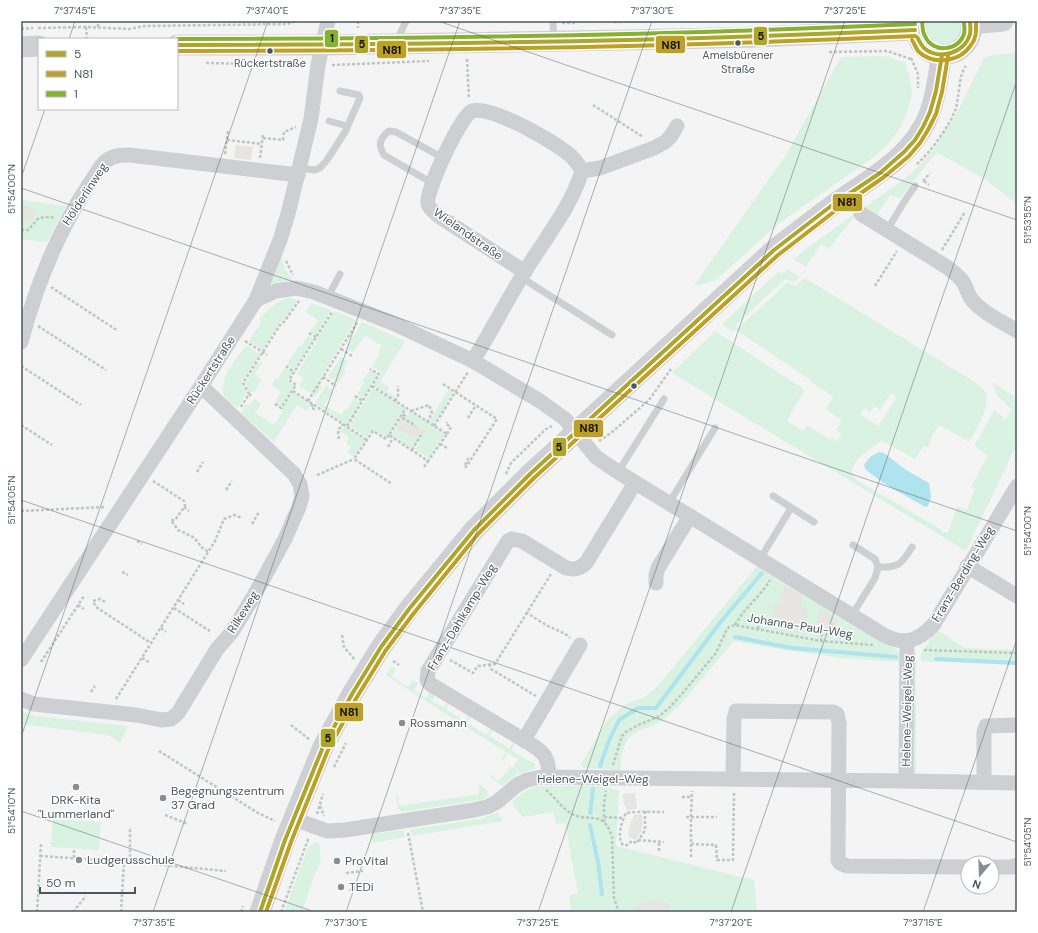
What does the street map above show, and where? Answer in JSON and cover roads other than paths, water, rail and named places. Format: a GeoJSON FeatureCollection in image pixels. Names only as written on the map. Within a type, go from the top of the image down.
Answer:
{"type":"FeatureCollection","features":[{"type":"Feature","properties":{"kind":"street","name":"Rückertstraße"},"geometry":{"type":"LineString","coordinates":[[21,660],[256,300],[280,240],[299,172],[311,119],[318,65],[328,21]]}},
{"type":"Feature","properties":{"kind":"street"},"geometry":{"type":"LineString","coordinates":[[178,46],[395,43],[555,27],[756,37],[915,26],[918,39],[925,48],[933,53],[942,55],[950,54],[959,50],[966,42],[970,33],[971,22],[1003,21]]}},
{"type":"Feature","properties":{"kind":"street"},"geometry":{"type":"LineString","coordinates":[[21,47],[38,46]]}},
{"type":"Feature","properties":{"kind":"street"},"geometry":{"type":"LineString","coordinates":[[260,912],[278,858],[284,820],[352,694],[406,607],[474,530],[530,474],[582,440],[702,312],[774,250],[852,188],[899,158],[922,129],[930,113],[936,92],[942,55]]}},
{"type":"Feature","properties":{"kind":"street","name":"Wielandstraße"},"geometry":{"type":"LineString","coordinates":[[523,275],[440,217],[431,209],[428,203],[428,195],[432,183],[464,118],[471,112],[481,111],[494,114],[516,123],[541,136],[570,155],[578,163],[582,171]]}},
{"type":"Feature","properties":{"kind":"street"},"geometry":{"type":"LineString","coordinates":[[473,361],[523,275],[560,218],[580,180],[582,171],[600,168],[657,147],[671,136],[677,126]]}},
{"type":"Feature","properties":{"kind":"street","name":"Hölderlinweg"},"geometry":{"type":"LineString","coordinates":[[21,342],[41,280],[53,249],[85,191],[108,159],[120,155],[258,170],[299,172]]}},
{"type":"Feature","properties":{"kind":"street"},"geometry":{"type":"LineString","coordinates":[[861,214],[957,275],[963,282],[970,297],[978,306],[1017,331]]}},
{"type":"Feature","properties":{"kind":"street"},"geometry":{"type":"LineString","coordinates":[[256,300],[276,290],[296,288],[333,299],[364,311],[473,361],[540,400],[565,419],[596,457],[618,472],[889,638],[907,645]]}},
{"type":"Feature","properties":{"kind":"street","name":"Rilkeweg"},"geometry":{"type":"LineString","coordinates":[[21,699],[34,704],[136,715],[162,720],[171,719],[178,713],[217,649],[232,632],[255,594],[285,539],[300,506],[302,496],[300,484],[294,474],[201,386]]}},
{"type":"Feature","properties":{"kind":"street","name":"Franz-Dahlkamp-Weg"},"geometry":{"type":"LineString","coordinates":[[545,777],[546,757],[542,752],[430,684],[427,680],[427,676],[439,653],[508,541],[512,539],[522,541],[566,568],[573,570],[580,568],[586,562],[635,483]]}},
{"type":"Feature","properties":{"kind":"street","name":"Franz-Berding-Weg"},"geometry":{"type":"LineString","coordinates":[[907,645],[924,634],[934,624],[967,566],[1017,486]]}},
{"type":"Feature","properties":{"kind":"street"},"geometry":{"type":"LineString","coordinates":[[656,583],[658,568],[690,516]]}},
{"type":"Feature","properties":{"kind":"street"},"geometry":{"type":"LineString","coordinates":[[967,566],[1017,596]]}},
{"type":"Feature","properties":{"kind":"street","name":"Helene-Weigel-Weg"},"geometry":{"type":"LineString","coordinates":[[906,781],[907,645]]}},
{"type":"Feature","properties":{"kind":"street"},"geometry":{"type":"LineString","coordinates":[[524,740],[579,646]]}},
{"type":"Feature","properties":{"kind":"street"},"geometry":{"type":"LineString","coordinates":[[734,779],[734,719],[736,711],[810,710],[833,712],[837,714],[839,723],[838,860],[840,863],[847,866],[960,867]]}},
{"type":"Feature","properties":{"kind":"street"},"geometry":{"type":"LineString","coordinates":[[984,782],[986,726],[1017,725]]}},
{"type":"Feature","properties":{"kind":"street","name":"Helene-Weigel-Weg"},"geometry":{"type":"LineString","coordinates":[[284,820],[327,831],[406,821],[474,810],[487,807],[497,802],[522,782],[545,777],[1017,783]]}},
{"type":"Feature","properties":{"kind":"street"},"geometry":{"type":"LineString","coordinates":[[1000,867],[1017,865]]}},
{"type":"Feature","properties":{"kind":"lane"},"geometry":{"type":"LineString","coordinates":[[395,43],[406,21]]}},
{"type":"Feature","properties":{"kind":"lane"},"geometry":{"type":"LineString","coordinates":[[299,172],[320,168],[339,143],[360,98],[359,94],[340,91]]}},
{"type":"Feature","properties":{"kind":"lane"},"geometry":{"type":"LineString","coordinates":[[329,121],[347,126]]}},
{"type":"Feature","properties":{"kind":"lane"},"geometry":{"type":"LineString","coordinates":[[432,183],[384,155],[380,148],[380,142],[383,136],[389,131],[396,132],[443,158]]}},
{"type":"Feature","properties":{"kind":"lane"},"geometry":{"type":"LineString","coordinates":[[887,230],[915,186]]}},
{"type":"Feature","properties":{"kind":"lane"},"geometry":{"type":"LineString","coordinates":[[333,299],[340,274]]}},
{"type":"Feature","properties":{"kind":"lane"},"geometry":{"type":"LineString","coordinates":[[523,275],[612,335]]}},
{"type":"Feature","properties":{"kind":"lane"},"geometry":{"type":"LineString","coordinates":[[618,472],[664,399]]}},
{"type":"Feature","properties":{"kind":"lane"},"geometry":{"type":"LineString","coordinates":[[669,504],[715,428]]}},
{"type":"Feature","properties":{"kind":"lane"},"geometry":{"type":"LineString","coordinates":[[773,496],[814,522]]}},
{"type":"Feature","properties":{"kind":"lane"},"geometry":{"type":"LineString","coordinates":[[760,559],[791,508]]}},
{"type":"Feature","properties":{"kind":"lane"},"geometry":{"type":"LineString","coordinates":[[852,615],[874,578],[878,567],[875,559],[853,545]]}},
{"type":"Feature","properties":{"kind":"lane"},"geometry":{"type":"LineString","coordinates":[[878,567],[887,568],[900,564],[912,547]]}},
{"type":"Feature","properties":{"kind":"water"},"geometry":{"type":"Polygon","coordinates":[[[879,452],[884,453],[906,470],[929,483],[931,497],[928,506],[925,507],[885,484],[866,470],[864,465],[870,457],[879,452]]]}},
{"type":"Feature","properties":{"kind":"waterway"},"geometry":{"type":"LineString","coordinates":[[600,766],[608,743],[619,720],[638,708],[656,708],[719,624],[762,573]]}},
{"type":"Feature","properties":{"kind":"waterway"},"geometry":{"type":"LineString","coordinates":[[735,637],[792,648],[896,657]]}},
{"type":"Feature","properties":{"kind":"waterway"},"geometry":{"type":"LineString","coordinates":[[936,659],[1017,663]]}},
{"type":"Feature","properties":{"kind":"waterway"},"geometry":{"type":"LineString","coordinates":[[590,813],[593,789]]}},
{"type":"Feature","properties":{"kind":"waterway"},"geometry":{"type":"LineString","coordinates":[[590,825],[598,862],[602,894]]}},
{"type":"Feature","properties":{"kind":"place","name":"Amelsbürener Straße"},"geometry":{"type":"Point","coordinates":[738,43]}},
{"type":"Feature","properties":{"kind":"place","name":"Rückertstraße"},"geometry":{"type":"Point","coordinates":[270,51]}},
{"type":"Feature","properties":{"kind":"place","name":"Rossmann"},"geometry":{"type":"Point","coordinates":[402,723]}},
{"type":"Feature","properties":{"kind":"place","name":"DRK-Kita \"Lummerland\""},"geometry":{"type":"Point","coordinates":[76,787]}},
{"type":"Feature","properties":{"kind":"place","name":"Begegnungszentrum 37 Grad"},"geometry":{"type":"Point","coordinates":[163,798]}},
{"type":"Feature","properties":{"kind":"place","name":"Ludgerusschule"},"geometry":{"type":"Point","coordinates":[79,860]}},
{"type":"Feature","properties":{"kind":"place","name":"ProVital"},"geometry":{"type":"Point","coordinates":[337,861]}},
{"type":"Feature","properties":{"kind":"place","name":"TEDi"},"geometry":{"type":"Point","coordinates":[341,887]}}]}
